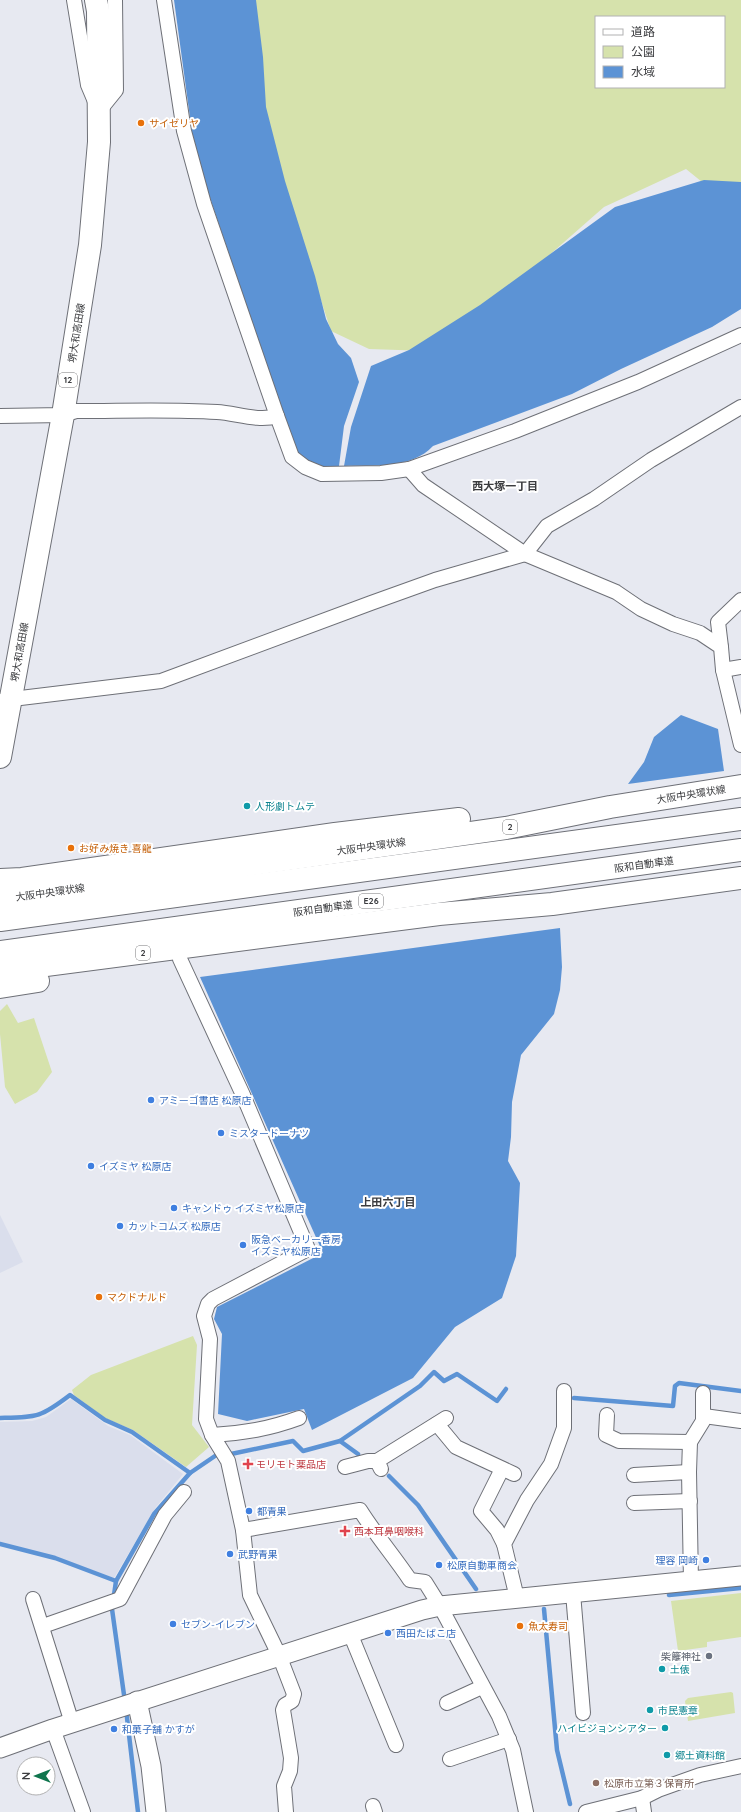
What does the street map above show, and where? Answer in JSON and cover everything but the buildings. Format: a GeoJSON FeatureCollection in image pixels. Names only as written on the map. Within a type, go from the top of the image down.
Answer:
{"type":"FeatureCollection","features":[{"type":"Feature","properties":{"kind":"main road","name":"堺大和高田線"},"geometry":{"type":"LineString","coordinates":[[0,757],[5,700],[62,415],[90,245],[99,142],[98,11],[96,0]]}},
{"type":"Feature","properties":{"kind":"main road","name":"大阪中央環状線"},"geometry":{"type":"LineString","coordinates":[[0,900],[277,859],[506,828],[610,807],[741,786]]}},
{"type":"Feature","properties":{"kind":"main road"},"geometry":{"type":"LineString","coordinates":[[0,880],[22,879],[335,834],[449,820],[531,811],[610,807]]}},
{"type":"Feature","properties":{"kind":"main road"},"geometry":{"type":"LineString","coordinates":[[0,920],[741,819]]}},
{"type":"Feature","properties":{"kind":"main road","name":"阪和自動車道"},"geometry":{"type":"LineString","coordinates":[[0,952],[741,850]]}},
{"type":"Feature","properties":{"kind":"main road","name":"2"},"geometry":{"type":"LineString","coordinates":[[0,971],[439,914],[552,904],[741,878]]}},
{"type":"Feature","properties":{"kind":"main road"},"geometry":{"type":"LineString","coordinates":[[0,987],[334,936],[564,909],[623,894]]}},
{"type":"Feature","properties":{"kind":"street"},"geometry":{"type":"LineString","coordinates":[[74,0],[88,85],[99,111],[116,90],[115,0]]}},
{"type":"Feature","properties":{"kind":"street"},"geometry":{"type":"LineString","coordinates":[[164,0],[184,131],[204,204],[292,457],[305,467],[322,474],[381,473],[409,469],[515,431],[638,382],[741,335]]}},
{"type":"Feature","properties":{"kind":"street"},"geometry":{"type":"LineString","coordinates":[[5,700],[161,681],[416,587],[525,554],[547,526],[594,499],[651,460],[741,407]]}},
{"type":"Feature","properties":{"kind":"street"},"geometry":{"type":"LineString","coordinates":[[0,416],[62,415],[76,411],[165,410],[218,412],[268,418],[277,416]]}},
{"type":"Feature","properties":{"kind":"street"},"geometry":{"type":"LineString","coordinates":[[409,469],[423,486],[525,554],[616,592],[641,609],[673,624],[700,633],[721,647]]}},
{"type":"Feature","properties":{"kind":"street"},"geometry":{"type":"LineString","coordinates":[[741,600],[718,622],[723,670],[741,745]]}},
{"type":"Feature","properties":{"kind":"street"},"geometry":{"type":"LineString","coordinates":[[723,670],[741,668]]}},
{"type":"Feature","properties":{"kind":"street"},"geometry":{"type":"LineString","coordinates":[[180,959],[243,1095],[308,1249],[213,1299],[208,1304],[204,1316],[210,1339],[206,1419],[212,1435],[228,1460],[243,1530],[250,1595],[279,1655],[294,1694],[292,1701],[285,1705],[283,1710],[291,1758],[290,1771],[284,1786],[286,1812]]}},
{"type":"Feature","properties":{"kind":"street"},"geometry":{"type":"LineString","coordinates":[[504,1544],[527,1500],[551,1464],[564,1428],[564,1391]]}},
{"type":"Feature","properties":{"kind":"street"},"geometry":{"type":"LineString","coordinates":[[691,1581],[689,1472],[690,1442],[703,1421],[703,1393]]}},
{"type":"Feature","properties":{"kind":"street"},"geometry":{"type":"LineString","coordinates":[[607,1415],[601,1436],[619,1441],[690,1442]]}},
{"type":"Feature","properties":{"kind":"street"},"geometry":{"type":"LineString","coordinates":[[704,1416],[741,1421]]}},
{"type":"Feature","properties":{"kind":"street"},"geometry":{"type":"LineString","coordinates":[[212,1435],[251,1432],[280,1425],[299,1418]]}},
{"type":"Feature","properties":{"kind":"street"},"geometry":{"type":"LineString","coordinates":[[345,1467],[368,1461],[379,1465],[441,1421],[456,1447],[508,1471],[481,1511],[497,1530],[504,1544],[517,1598]]}},
{"type":"Feature","properties":{"kind":"street"},"geometry":{"type":"LineString","coordinates":[[634,1475],[689,1472]]}},
{"type":"Feature","properties":{"kind":"street"},"geometry":{"type":"LineString","coordinates":[[43,1626],[120,1599],[165,1515],[184,1492]]}},
{"type":"Feature","properties":{"kind":"street"},"geometry":{"type":"LineString","coordinates":[[634,1503],[690,1501]]}},
{"type":"Feature","properties":{"kind":"street"},"geometry":{"type":"LineString","coordinates":[[243,1530],[360,1510],[377,1537],[396,1558],[410,1580],[425,1582],[440,1606],[482,1687],[499,1716],[509,1739],[513,1750],[526,1812]]}},
{"type":"Feature","properties":{"kind":"street"},"geometry":{"type":"LineString","coordinates":[[0,1748],[116,1708],[422,1610],[440,1606],[741,1576]]}},
{"type":"Feature","properties":{"kind":"street"},"geometry":{"type":"LineString","coordinates":[[573,1593],[584,1713]]}},
{"type":"Feature","properties":{"kind":"street"},"geometry":{"type":"LineString","coordinates":[[33,1599],[43,1626],[72,1723]]}},
{"type":"Feature","properties":{"kind":"street"},"geometry":{"type":"LineString","coordinates":[[350,1633],[396,1745]]}},
{"type":"Feature","properties":{"kind":"street"},"geometry":{"type":"LineString","coordinates":[[447,1703],[482,1687]]}},
{"type":"Feature","properties":{"kind":"street"},"geometry":{"type":"LineString","coordinates":[[136,1702],[151,1766],[156,1812]]}},
{"type":"Feature","properties":{"kind":"street"},"geometry":{"type":"LineString","coordinates":[[53,1729],[83,1812]]}},
{"type":"Feature","properties":{"kind":"street"},"geometry":{"type":"LineString","coordinates":[[450,1759],[509,1739]]}},
{"type":"Feature","properties":{"kind":"street"},"geometry":{"type":"LineString","coordinates":[[586,1812],[643,1805],[658,1790],[700,1775],[741,1766]]}},
{"type":"Feature","properties":{"kind":"shaded area"},"geometry":{"type":"Polygon","coordinates":[[[0,1215],[23,1262],[0,1273],[0,1215]]]}},
{"type":"Feature","properties":{"kind":"shaded area"},"geometry":{"type":"Polygon","coordinates":[[[71,1399],[108,1426],[130,1435],[183,1474],[156,1507],[114,1578],[56,1557],[0,1542],[0,1422],[32,1421],[46,1417],[71,1399]]]}},
{"type":"Feature","properties":{"kind":"green space"},"geometry":{"type":"Polygon","coordinates":[[[247,0],[741,0],[741,201],[723,199],[686,169],[604,207],[489,308],[428,351],[369,349],[331,331],[303,245],[269,158],[247,0]]]}},
{"type":"Feature","properties":{"kind":"green space"},"geometry":{"type":"Polygon","coordinates":[[[7,1004],[18,1023],[34,1018],[52,1072],[37,1092],[15,1104],[5,1087],[0,1034],[0,1011],[7,1004]]]}},
{"type":"Feature","properties":{"kind":"green space"},"geometry":{"type":"Polygon","coordinates":[[[193,1336],[197,1345],[192,1425],[209,1447],[186,1467],[133,1430],[105,1418],[74,1395],[72,1390],[91,1375],[193,1336]]]}},
{"type":"Feature","properties":{"kind":"green space"},"geometry":{"type":"Polygon","coordinates":[[[741,1593],[741,1637],[707,1642],[707,1647],[678,1651],[671,1601],[741,1593]]]}},
{"type":"Feature","properties":{"kind":"green space"},"geometry":{"type":"Polygon","coordinates":[[[731,1692],[733,1693],[735,1713],[688,1721],[685,1701],[688,1698],[731,1692]]]}},
{"type":"Feature","properties":{"kind":"water"},"geometry":{"type":"Polygon","coordinates":[[[174,0],[256,0],[263,57],[266,107],[285,181],[315,276],[326,319],[338,344],[351,358],[359,382],[344,426],[339,466],[323,467],[299,456],[286,421],[195,154],[174,0]]]}},
{"type":"Feature","properties":{"kind":"water"},"geometry":{"type":"Polygon","coordinates":[[[704,180],[741,182],[741,309],[712,327],[621,369],[572,394],[433,446],[414,459],[392,464],[344,466],[351,427],[371,366],[409,350],[480,305],[615,207],[704,180]]]}},
{"type":"Feature","properties":{"kind":"water"},"geometry":{"type":"Polygon","coordinates":[[[681,715],[718,729],[724,771],[628,784],[644,762],[654,737],[681,715]]]}},
{"type":"Feature","properties":{"kind":"water"},"geometry":{"type":"Polygon","coordinates":[[[560,928],[562,967],[560,990],[554,1014],[521,1055],[512,1102],[511,1137],[508,1161],[520,1183],[516,1256],[502,1298],[455,1327],[413,1378],[312,1430],[304,1409],[247,1421],[218,1414],[222,1334],[214,1319],[217,1307],[323,1253],[200,977],[560,928]]]}},
{"type":"Feature","properties":{"kind":"waterway"},"geometry":{"type":"LineString","coordinates":[[340,1441],[420,1386],[434,1372],[444,1381],[457,1374],[497,1401],[506,1389]]}},
{"type":"Feature","properties":{"kind":"waterway"},"geometry":{"type":"LineString","coordinates":[[574,1398],[673,1406],[675,1386],[679,1383],[741,1391]]}},
{"type":"Feature","properties":{"kind":"waterway"},"geometry":{"type":"LineString","coordinates":[[0,1418],[38,1415],[52,1408],[70,1395],[105,1420],[132,1432],[190,1473],[215,1456]]}},
{"type":"Feature","properties":{"kind":"waterway"},"geometry":{"type":"LineString","coordinates":[[231,1454],[293,1441],[303,1451],[340,1441],[358,1454]]}},
{"type":"Feature","properties":{"kind":"waterway"},"geometry":{"type":"LineString","coordinates":[[125,1702],[112,1609],[116,1581],[154,1514],[190,1473]]}},
{"type":"Feature","properties":{"kind":"waterway"},"geometry":{"type":"LineString","coordinates":[[389,1476],[418,1505],[476,1589]]}},
{"type":"Feature","properties":{"kind":"waterway"},"geometry":{"type":"LineString","coordinates":[[0,1544],[55,1558],[116,1581]]}},
{"type":"Feature","properties":{"kind":"waterway"},"geometry":{"type":"LineString","coordinates":[[669,1595],[741,1588]]}},
{"type":"Feature","properties":{"kind":"waterway"},"geometry":{"type":"LineString","coordinates":[[544,1609],[557,1750],[570,1804]]}},
{"type":"Feature","properties":{"kind":"waterway"},"geometry":{"type":"LineString","coordinates":[[126,1709],[138,1812]]}},
{"type":"Feature","properties":{"kind":"place","name":"サイゼリヤ"},"geometry":{"type":"Point","coordinates":[141,123]}},
{"type":"Feature","properties":{"kind":"place","name":"人形劇トムテ"},"geometry":{"type":"Point","coordinates":[247,806]}},
{"type":"Feature","properties":{"kind":"place","name":"お好み焼き 喜龍"},"geometry":{"type":"Point","coordinates":[71,848]}},
{"type":"Feature","properties":{"kind":"place","name":"アミーゴ書店 松原店"},"geometry":{"type":"Point","coordinates":[151,1100]}},
{"type":"Feature","properties":{"kind":"place","name":"ミスタードーナツ"},"geometry":{"type":"Point","coordinates":[221,1133]}},
{"type":"Feature","properties":{"kind":"place","name":"イズミヤ 松原店"},"geometry":{"type":"Point","coordinates":[91,1166]}},
{"type":"Feature","properties":{"kind":"place","name":"キャンドゥ イズミヤ松原店"},"geometry":{"type":"Point","coordinates":[174,1208]}},
{"type":"Feature","properties":{"kind":"place","name":"カットコムズ 松原店"},"geometry":{"type":"Point","coordinates":[120,1226]}},
{"type":"Feature","properties":{"kind":"place","name":"阪急ベーカリー香房 イズミヤ松原店"},"geometry":{"type":"Point","coordinates":[243,1245]}},
{"type":"Feature","properties":{"kind":"place","name":"マクドナルド"},"geometry":{"type":"Point","coordinates":[99,1297]}},
{"type":"Feature","properties":{"kind":"place","name":"モリモト薬品店"},"geometry":{"type":"Point","coordinates":[248,1464]}},
{"type":"Feature","properties":{"kind":"place","name":"都青果"},"geometry":{"type":"Point","coordinates":[249,1511]}},
{"type":"Feature","properties":{"kind":"place","name":"西本耳鼻咽喉科"},"geometry":{"type":"Point","coordinates":[345,1531]}},
{"type":"Feature","properties":{"kind":"place","name":"武野青果"},"geometry":{"type":"Point","coordinates":[230,1554]}},
{"type":"Feature","properties":{"kind":"place","name":"理容 岡崎"},"geometry":{"type":"Point","coordinates":[706,1560]}},
{"type":"Feature","properties":{"kind":"place","name":"松原自動車商会"},"geometry":{"type":"Point","coordinates":[439,1565]}},
{"type":"Feature","properties":{"kind":"place","name":"セブン-イレブン"},"geometry":{"type":"Point","coordinates":[173,1624]}},
{"type":"Feature","properties":{"kind":"place","name":"魚太寿司"},"geometry":{"type":"Point","coordinates":[520,1626]}},
{"type":"Feature","properties":{"kind":"place","name":"西田たばこ店"},"geometry":{"type":"Point","coordinates":[388,1633]}},
{"type":"Feature","properties":{"kind":"place","name":"柴籬神社"},"geometry":{"type":"Point","coordinates":[709,1656]}},
{"type":"Feature","properties":{"kind":"place","name":"土俵"},"geometry":{"type":"Point","coordinates":[662,1669]}},
{"type":"Feature","properties":{"kind":"place","name":"市民憲章"},"geometry":{"type":"Point","coordinates":[650,1710]}},
{"type":"Feature","properties":{"kind":"place","name":"ハイビジョンシアター"},"geometry":{"type":"Point","coordinates":[665,1728]}},
{"type":"Feature","properties":{"kind":"place","name":"和菓子舗 かすが"},"geometry":{"type":"Point","coordinates":[114,1729]}},
{"type":"Feature","properties":{"kind":"place","name":"郷土資料館"},"geometry":{"type":"Point","coordinates":[667,1755]}},
{"type":"Feature","properties":{"kind":"place","name":"松原市立第３保育所"},"geometry":{"type":"Point","coordinates":[596,1783]}},
{"type":"Feature","properties":{"kind":"district","name":"西大塚一丁目"},"geometry":{"type":"Point","coordinates":[505,486]}},
{"type":"Feature","properties":{"kind":"district","name":"上田六丁目"},"geometry":{"type":"Point","coordinates":[388,1202]}}]}
